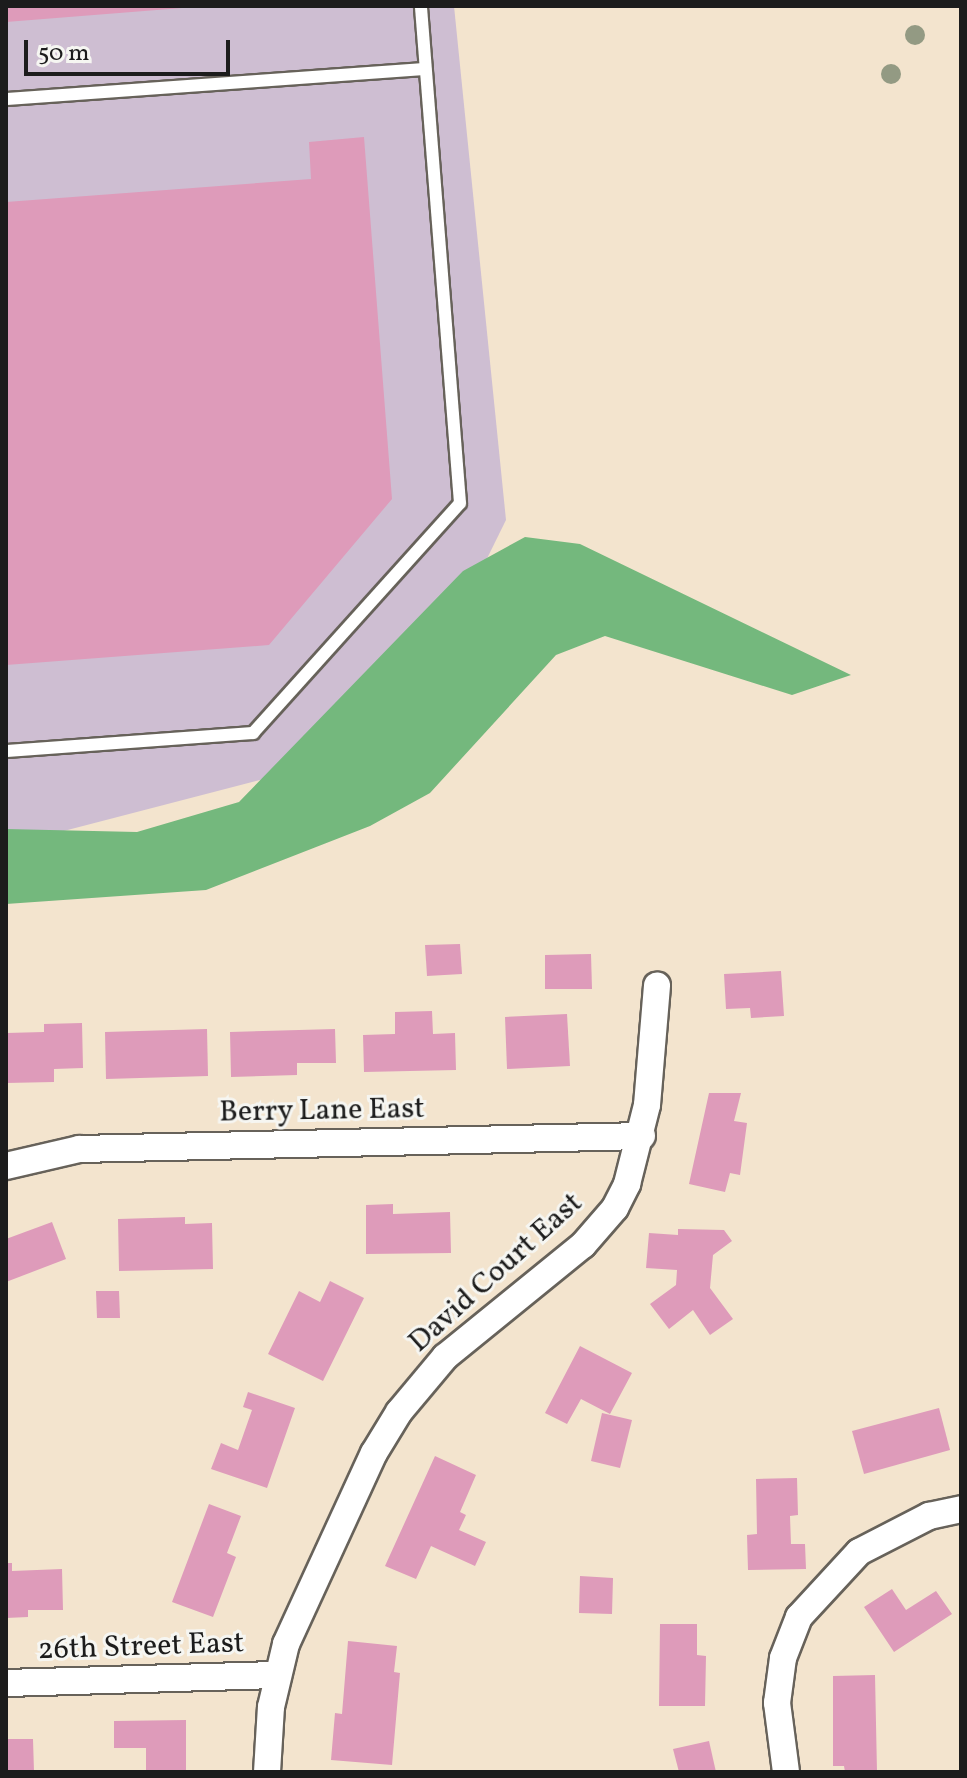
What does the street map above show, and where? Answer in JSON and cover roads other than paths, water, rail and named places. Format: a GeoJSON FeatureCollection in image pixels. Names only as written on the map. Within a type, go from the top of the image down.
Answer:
{"type":"FeatureCollection","features":[{"type":"Feature","properties":{"kind":"street","name":"David Court East"},"geometry":{"type":"LineString","coordinates":[[267,1772],[277,1675],[332,1535],[399,1412],[445,1357],[600,1228],[627,1184],[642,1136],[657,985]]}},
{"type":"Feature","properties":{"kind":"street","name":"Berry Lane East"},"geometry":{"type":"LineString","coordinates":[[6,1166],[79,1149],[642,1136]]}},
{"type":"Feature","properties":{"kind":"street"},"geometry":{"type":"LineString","coordinates":[[786,1772],[777,1703],[783,1658],[799,1617],[859,1552],[929,1516],[961,1509]]}},
{"type":"Feature","properties":{"kind":"street","name":"26th Street East"},"geometry":{"type":"LineString","coordinates":[[6,1683],[277,1675]]}},
{"type":"Feature","properties":{"kind":"lane"},"geometry":{"type":"LineString","coordinates":[[6,751],[253,733],[460,503],[421,6]]}},
{"type":"Feature","properties":{"kind":"lane"},"geometry":{"type":"LineString","coordinates":[[6,99],[425,69]]}}]}
